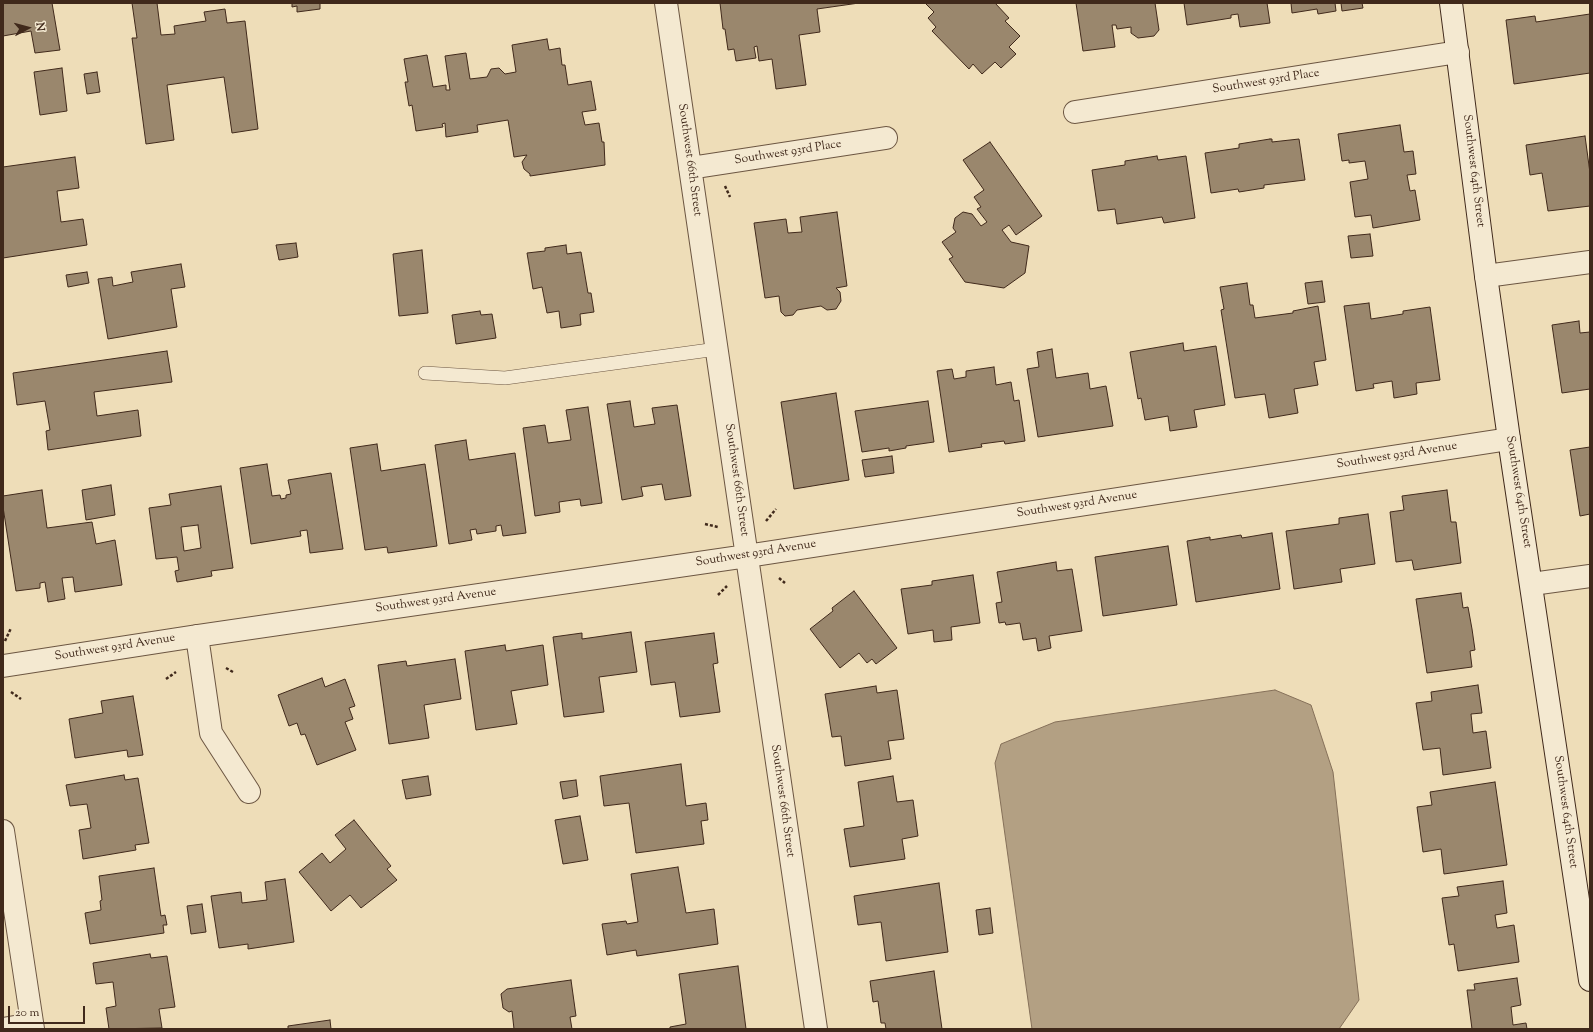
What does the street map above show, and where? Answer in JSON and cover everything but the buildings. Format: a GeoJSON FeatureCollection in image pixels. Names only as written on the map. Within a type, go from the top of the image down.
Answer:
{"type":"FeatureCollection","features":[{"type":"Feature","properties":{"kind":"street","name":"Southwest 66th Street"},"geometry":{"type":"LineString","coordinates":[[666,3],[816,1029]]}},
{"type":"Feature","properties":{"kind":"street","name":"Southwest 64th Street"},"geometry":{"type":"LineString","coordinates":[[1451,3],[1486,276],[1510,440],[1532,584],[1583,888],[1590,980]]}},
{"type":"Feature","properties":{"kind":"street","name":"Southwest 93rd Place"},"geometry":{"type":"LineString","coordinates":[[1075,112],[1458,52]]}},
{"type":"Feature","properties":{"kind":"street","name":"Southwest 93rd Place"},"geometry":{"type":"LineString","coordinates":[[690,168],[886,138]]}},
{"type":"Feature","properties":{"kind":"street"},"geometry":{"type":"LineString","coordinates":[[1486,276],[1590,262]]}},
{"type":"Feature","properties":{"kind":"street","name":"Southwest 93rd Avenue"},"geometry":{"type":"LineString","coordinates":[[3,666],[197,636],[747,556],[1510,440]]}},
{"type":"Feature","properties":{"kind":"street"},"geometry":{"type":"LineString","coordinates":[[1532,584],[1590,576]]}},
{"type":"Feature","properties":{"kind":"street"},"geometry":{"type":"LineString","coordinates":[[197,636],[211,733],[249,792]]}},
{"type":"Feature","properties":{"kind":"street"},"geometry":{"type":"LineString","coordinates":[[3,831],[33,1026],[3,1029]]}},
{"type":"Feature","properties":{"kind":"lane"},"geometry":{"type":"LineString","coordinates":[[425,373],[505,378],[717,349]]}},
{"type":"Feature","properties":{"kind":"path"},"geometry":{"type":"LineString","coordinates":[[723,183],[730,197]]}},
{"type":"Feature","properties":{"kind":"path"},"geometry":{"type":"LineString","coordinates":[[766,521],[776,509]]}},
{"type":"Feature","properties":{"kind":"path"},"geometry":{"type":"LineString","coordinates":[[705,524],[722,528]]}},
{"type":"Feature","properties":{"kind":"path"},"geometry":{"type":"LineString","coordinates":[[779,578],[784,583]]}},
{"type":"Feature","properties":{"kind":"path"},"geometry":{"type":"LineString","coordinates":[[718,595],[727,586]]}},
{"type":"Feature","properties":{"kind":"path"},"geometry":{"type":"LineString","coordinates":[[5,642],[11,628]]}},
{"type":"Feature","properties":{"kind":"path"},"geometry":{"type":"LineString","coordinates":[[166,679],[176,672]]}},
{"type":"Feature","properties":{"kind":"path"},"geometry":{"type":"LineString","coordinates":[[12,692],[21,699]]}},
{"type":"Feature","properties":{"kind":"shaded area"},"geometry":{"type":"Polygon","coordinates":[[[1275,690],[1311,705],[1333,772],[1359,1000],[1339,1029],[1032,1029],[995,763],[1001,744],[1055,722],[1275,690]]]}}]}
